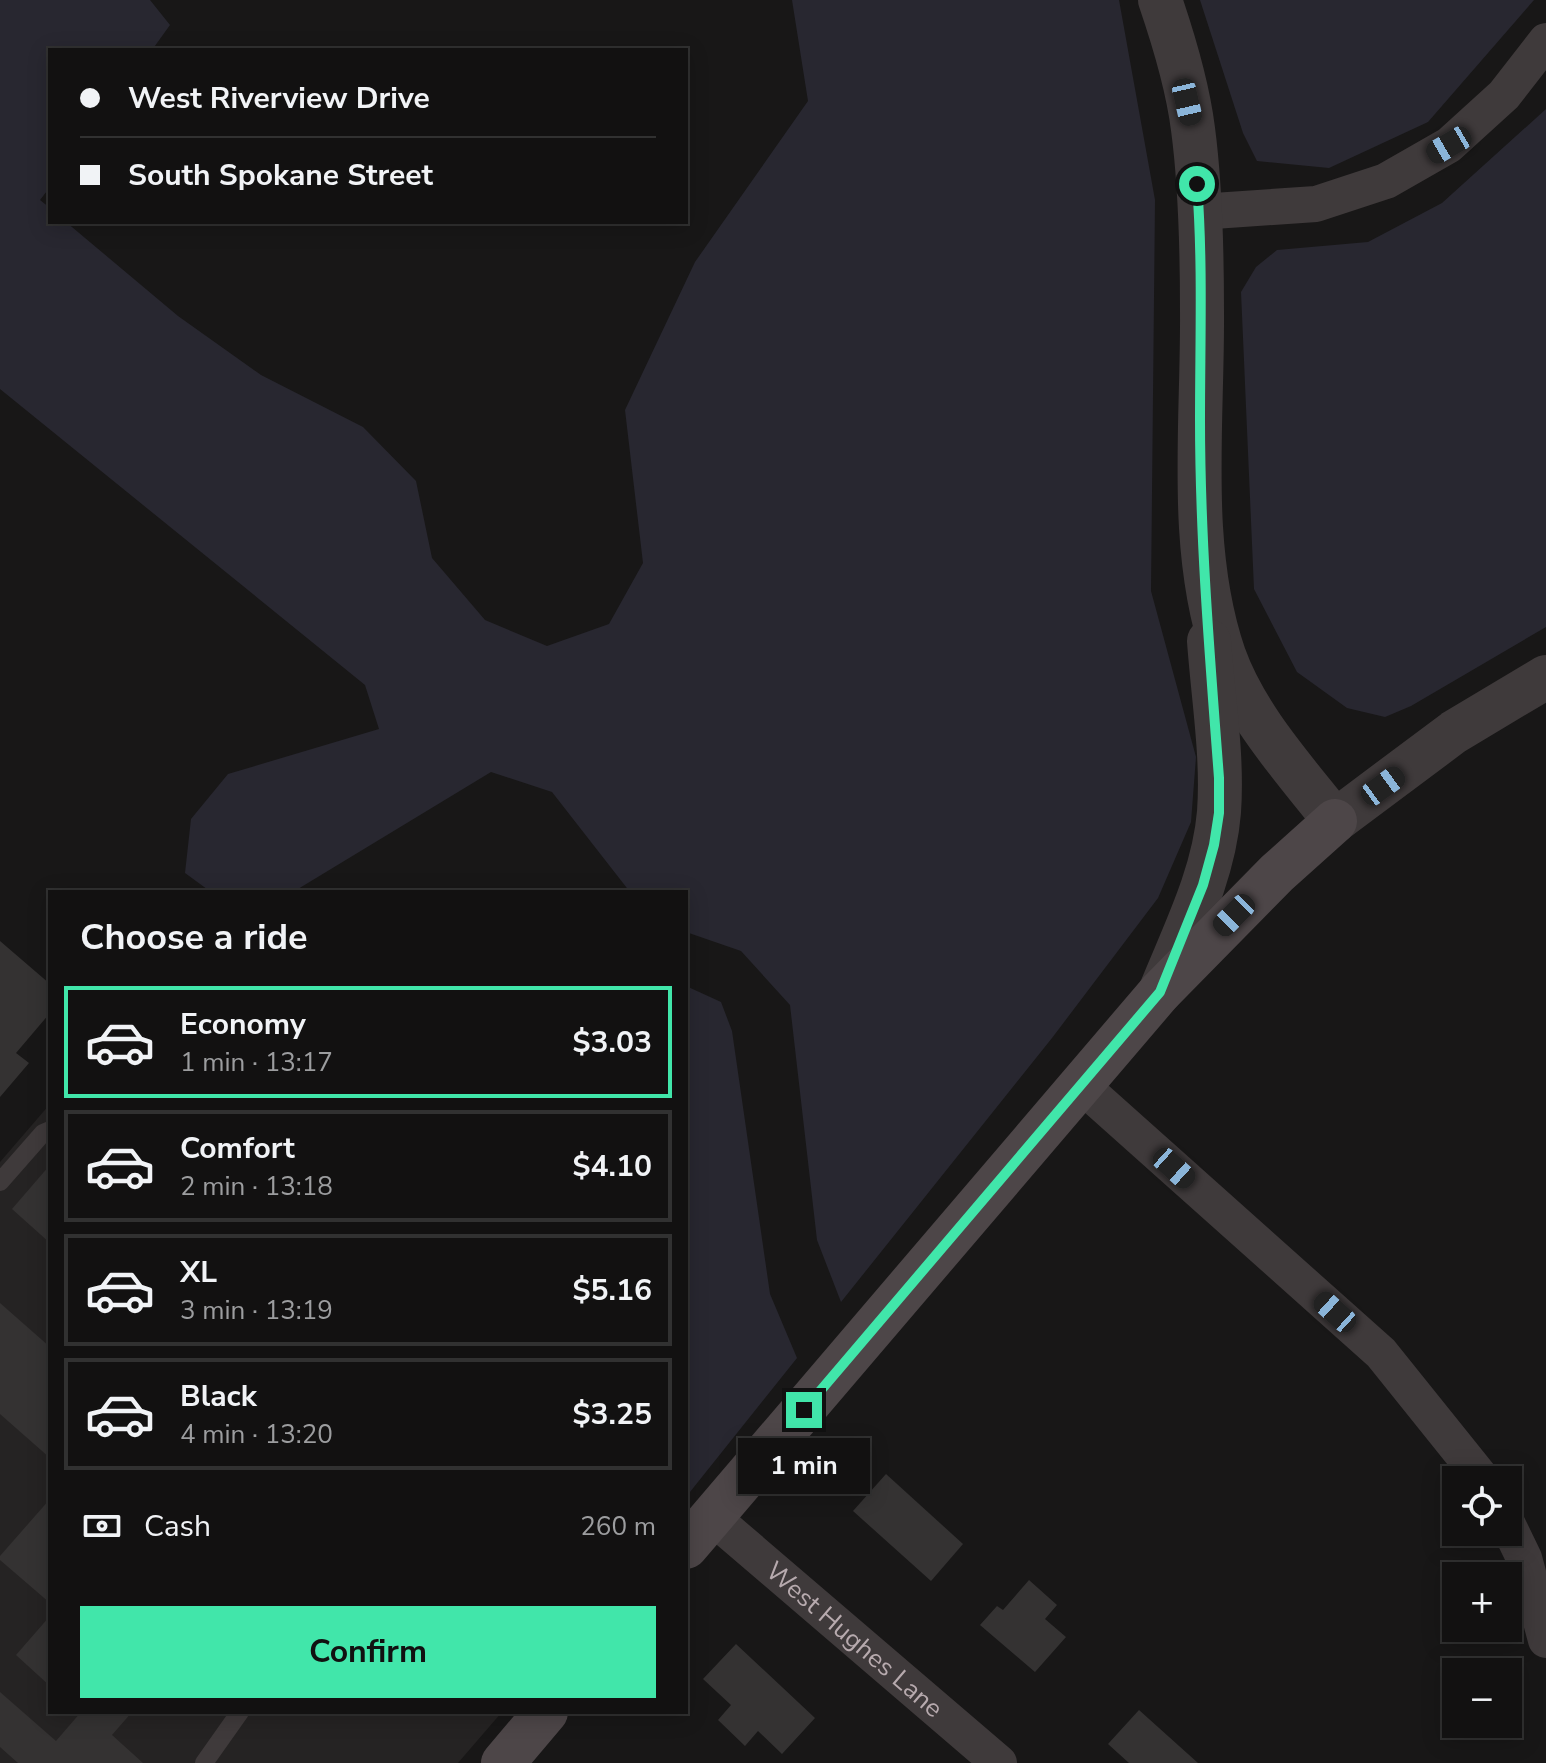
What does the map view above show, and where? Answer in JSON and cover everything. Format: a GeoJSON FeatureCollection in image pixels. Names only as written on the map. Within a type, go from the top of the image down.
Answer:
{"type":"FeatureCollection","features":[{"type":"Feature","properties":{"kind":"main road"},"geometry":{"type":"LineString","coordinates":[[699,1532],[1160,992],[1277,873],[1335,821]]}},
{"type":"Feature","properties":{"kind":"main road"},"geometry":{"type":"LineString","coordinates":[[503,1763],[542,1714]]}},
{"type":"Feature","properties":{"kind":"street"},"geometry":{"type":"LineString","coordinates":[[1160,0],[1193,127],[1202,311],[1200,420],[1203,551],[1219,778],[1219,813],[1203,885],[1160,992]]}},
{"type":"Feature","properties":{"kind":"street"},"geometry":{"type":"LineString","coordinates":[[1199,212],[1316,204],[1386,181],[1449,145],[1504,95],[1546,41]]}},
{"type":"Feature","properties":{"kind":"street"},"geometry":{"type":"LineString","coordinates":[[1203,551],[1212,612],[1225,658],[1275,744],[1335,821],[1454,732],[1546,677]]}},
{"type":"Feature","properties":{"kind":"street"},"geometry":{"type":"LineString","coordinates":[[1082,1086],[1381,1353],[1472,1466]]}},
{"type":"Feature","properties":{"kind":"street","name":"West Hughes Lane"},"geometry":{"type":"LineString","coordinates":[[699,1532],[999,1763]]}},
{"type":"Feature","properties":{"kind":"street"},"geometry":{"type":"LineString","coordinates":[[1518,1546],[1546,1640]]}},
{"type":"Feature","properties":{"kind":"lane"},"geometry":{"type":"LineString","coordinates":[[0,1182],[48,1131]]}},
{"type":"Feature","properties":{"kind":"lane"},"geometry":{"type":"LineString","coordinates":[[204,1763],[239,1714]]}},
{"type":"Feature","properties":{"kind":"shaded area"},"geometry":{"type":"Polygon","coordinates":[[[0,0],[150,0],[170,25],[153,48],[48,48],[48,190],[40,200],[48,206],[48,224],[68,224],[178,316],[261,375],[363,427],[416,481],[432,558],[485,620],[547,646],[609,624],[643,563],[625,410],[695,262],[808,101],[792,0],[1119,0],[1155,200],[1151,591],[1196,757],[1191,822],[1158,898],[1052,1038],[841,1302],[817,1240],[790,1005],[741,951],[688,933],[688,890],[628,890],[552,792],[491,772],[296,890],[208,890],[185,873],[191,819],[228,774],[379,729],[365,685],[0,389],[0,0]]]}},
{"type":"Feature","properties":{"kind":"shaded area"},"geometry":{"type":"Polygon","coordinates":[[[1200,0],[1534,0],[1428,122],[1329,168],[1257,161],[1243,133],[1200,0]]]}},
{"type":"Feature","properties":{"kind":"shaded area"},"geometry":{"type":"Polygon","coordinates":[[[1546,109],[1546,627],[1411,706],[1385,717],[1347,708],[1297,672],[1254,589],[1241,292],[1256,267],[1277,250],[1368,242],[1442,203],[1546,109]]]}},
{"type":"Feature","properties":{"kind":"shaded area"},"geometry":{"type":"Polygon","coordinates":[[[688,987],[721,1002],[732,1031],[770,1294],[797,1358],[688,1494],[688,987]]]}},
{"type":"Feature","properties":{"kind":"shaded area"},"geometry":{"type":"Polygon","coordinates":[[[48,1106],[48,1714],[500,1714],[458,1763],[0,1763],[0,1162],[48,1106]]]}},
{"type":"Feature","properties":{"kind":"building"},"geometry":{"type":"Polygon","coordinates":[[[0,941],[48,982],[48,1015],[16,1053],[29,1063],[0,1097],[0,941]]]}},
{"type":"Feature","properties":{"kind":"building"},"geometry":{"type":"Polygon","coordinates":[[[48,1167],[48,1241],[12,1209],[48,1167]]]}},
{"type":"Feature","properties":{"kind":"building"},"geometry":{"type":"Polygon","coordinates":[[[0,1303],[48,1345],[48,1456],[0,1414],[0,1303]]]}},
{"type":"Feature","properties":{"kind":"building"},"geometry":{"type":"Polygon","coordinates":[[[886,1474],[963,1544],[931,1581],[853,1511],[886,1474]]]}},
{"type":"Feature","properties":{"kind":"building"},"geometry":{"type":"Polygon","coordinates":[[[48,1501],[48,1601],[0,1560],[0,1556],[48,1501]]]}},
{"type":"Feature","properties":{"kind":"building"},"geometry":{"type":"Polygon","coordinates":[[[1029,1580],[1057,1605],[1045,1619],[1066,1637],[1035,1672],[980,1625],[997,1606],[1003,1610],[1029,1580]]]}},
{"type":"Feature","properties":{"kind":"building"},"geometry":{"type":"Polygon","coordinates":[[[48,1618],[48,1684],[16,1655],[48,1618]]]}},
{"type":"Feature","properties":{"kind":"building"},"geometry":{"type":"Polygon","coordinates":[[[736,1644],[815,1718],[782,1754],[758,1731],[745,1746],[718,1720],[731,1705],[703,1679],[736,1644]]]}},
{"type":"Feature","properties":{"kind":"building"},"geometry":{"type":"Polygon","coordinates":[[[0,1692],[56,1741],[79,1714],[130,1714],[112,1735],[143,1763],[18,1763],[0,1747],[0,1692]]]}},
{"type":"Feature","properties":{"kind":"building"},"geometry":{"type":"Polygon","coordinates":[[[1139,1710],[1198,1763],[1129,1763],[1108,1744],[1139,1710]]]}},
{"type":"Feature","properties":{"kind":"route"},"geometry":{"type":"LineString","coordinates":[[804,1410],[1160,992],[1203,885],[1219,813],[1219,778],[1203,551],[1200,420],[1202,311],[1197,184]]}}]}
